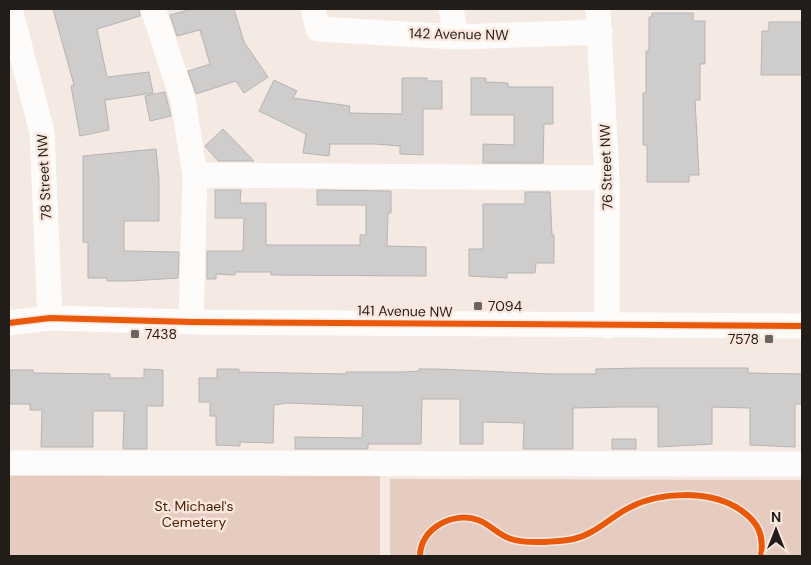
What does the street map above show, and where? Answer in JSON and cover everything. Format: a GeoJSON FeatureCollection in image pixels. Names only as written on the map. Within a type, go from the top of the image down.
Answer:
{"type":"FeatureCollection","features":[{"type":"Feature","properties":{"kind":"street","name":"78 Street NW"},"geometry":{"type":"LineString","coordinates":[[10,9],[42,132],[50,318]]}},
{"type":"Feature","properties":{"kind":"street"},"geometry":{"type":"LineString","coordinates":[[153,9],[183,100],[195,175],[191,322]]}},
{"type":"Feature","properties":{"kind":"street"},"geometry":{"type":"LineString","coordinates":[[452,9],[456,37]]}},
{"type":"Feature","properties":{"kind":"street","name":"142 Avenue NW"},"geometry":{"type":"LineString","coordinates":[[316,19],[456,37],[599,20]]}},
{"type":"Feature","properties":{"kind":"street","name":"76 Street NW"},"geometry":{"type":"LineString","coordinates":[[599,20],[607,178],[607,326]]}},
{"type":"Feature","properties":{"kind":"street"},"geometry":{"type":"LineString","coordinates":[[195,175],[607,178]]}},
{"type":"Feature","properties":{"kind":"street","name":"141 Avenue NW"},"geometry":{"type":"LineString","coordinates":[[9,323],[50,318],[191,322],[802,326]]}},
{"type":"Feature","properties":{"kind":"street"},"geometry":{"type":"LineString","coordinates":[[9,463],[802,464]]}},
{"type":"Feature","properties":{"kind":"green space","name":"St. Michael's Cemetery"},"geometry":{"type":"Polygon","coordinates":[[[9,471],[380,472],[380,556],[9,556],[9,471]]]}},
{"type":"Feature","properties":{"kind":"green space"},"geometry":{"type":"Polygon","coordinates":[[[390,479],[802,480],[802,556],[390,556],[390,479]]]}},
{"type":"Feature","properties":{"kind":"building"},"geometry":{"type":"Polygon","coordinates":[[[53,9],[139,9],[140,16],[97,29],[107,77],[149,72],[153,93],[105,100],[109,130],[80,136],[71,86],[74,85],[53,9]]]}},
{"type":"Feature","properties":{"kind":"building"},"geometry":{"type":"Polygon","coordinates":[[[192,9],[234,9],[244,42],[268,77],[244,93],[236,81],[196,94],[188,71],[210,64],[200,30],[177,36],[170,15],[192,9]]]}},
{"type":"Feature","properties":{"kind":"building"},"geometry":{"type":"Polygon","coordinates":[[[652,13],[693,13],[693,21],[705,21],[705,64],[700,64],[700,100],[695,100],[699,175],[689,175],[689,182],[647,182],[647,145],[643,145],[643,93],[646,93],[646,51],[649,51],[649,17],[652,17],[652,13]]]}},
{"type":"Feature","properties":{"kind":"building"},"geometry":{"type":"Polygon","coordinates":[[[769,22],[802,22],[802,75],[761,75],[762,31],[769,31],[769,22]]]}},
{"type":"Feature","properties":{"kind":"building"},"geometry":{"type":"Polygon","coordinates":[[[402,78],[427,78],[427,81],[442,81],[442,109],[423,109],[423,155],[400,154],[400,146],[375,144],[330,144],[329,156],[303,153],[306,134],[259,111],[274,80],[297,91],[293,98],[350,106],[349,113],[402,114],[402,78]]]}},
{"type":"Feature","properties":{"kind":"building"},"geometry":{"type":"Polygon","coordinates":[[[471,78],[486,78],[486,82],[508,83],[508,87],[553,87],[553,124],[544,124],[543,163],[483,163],[483,144],[514,145],[514,115],[471,115],[471,78]]]}},
{"type":"Feature","properties":{"kind":"building"},"geometry":{"type":"Polygon","coordinates":[[[165,92],[171,116],[150,121],[145,96],[165,92]]]}},
{"type":"Feature","properties":{"kind":"building"},"geometry":{"type":"Polygon","coordinates":[[[223,129],[254,161],[218,161],[205,146],[223,129]]]}},
{"type":"Feature","properties":{"kind":"building"},"geometry":{"type":"Polygon","coordinates":[[[156,149],[159,180],[159,221],[124,221],[124,251],[179,252],[178,278],[107,281],[107,278],[88,278],[88,243],[83,242],[83,156],[156,149]]]}},
{"type":"Feature","properties":{"kind":"building"},"geometry":{"type":"Polygon","coordinates":[[[215,190],[241,190],[240,203],[266,203],[266,245],[360,245],[360,235],[366,235],[366,205],[317,205],[317,190],[391,191],[391,213],[388,213],[387,246],[426,247],[426,276],[271,275],[271,272],[235,272],[235,275],[216,274],[216,279],[207,279],[207,251],[243,251],[244,218],[215,218],[215,190]]]}},
{"type":"Feature","properties":{"kind":"building"},"geometry":{"type":"Polygon","coordinates":[[[525,192],[550,192],[552,235],[554,235],[554,263],[536,263],[535,273],[507,273],[507,278],[469,276],[469,249],[483,249],[483,204],[525,204],[525,192]]]}},
{"type":"Feature","properties":{"kind":"building"},"geometry":{"type":"Polygon","coordinates":[[[748,368],[748,373],[802,374],[802,404],[795,404],[795,447],[750,445],[750,408],[712,407],[712,444],[658,447],[658,407],[622,407],[573,408],[573,449],[523,449],[524,423],[483,422],[483,444],[460,444],[460,399],[422,399],[421,444],[368,444],[368,449],[295,449],[295,437],[362,438],[363,406],[288,403],[274,405],[273,443],[240,442],[240,446],[216,445],[216,416],[210,416],[210,402],[199,402],[199,378],[217,378],[217,369],[239,369],[239,372],[346,374],[346,372],[403,372],[419,371],[419,369],[438,369],[596,374],[596,369],[748,368]]]}},
{"type":"Feature","properties":{"kind":"building"},"geometry":{"type":"Polygon","coordinates":[[[144,369],[163,370],[163,406],[147,406],[147,449],[123,449],[124,411],[93,411],[93,447],[41,447],[42,410],[30,410],[30,404],[10,404],[10,370],[33,370],[33,373],[110,374],[110,378],[144,378],[144,369]]]}},
{"type":"Feature","properties":{"kind":"building"},"geometry":{"type":"Polygon","coordinates":[[[612,439],[636,439],[636,449],[612,449],[612,439]]]}},
{"type":"Feature","properties":{"kind":"cycle path"},"geometry":{"type":"LineString","coordinates":[[9,323],[50,318],[191,322],[802,326]]}},
{"type":"Feature","properties":{"kind":"cycle path"},"geometry":{"type":"LineString","coordinates":[[420,556],[426,537],[440,524],[449,520],[459,518],[478,520],[506,537],[517,541],[561,541],[584,536],[638,504],[652,499],[684,495],[715,499],[742,511],[753,520],[759,530],[762,542],[761,556]]}},
{"type":"Feature","properties":{"kind":"place","name":"7094"},"geometry":{"type":"Point","coordinates":[478,306]}},
{"type":"Feature","properties":{"kind":"place","name":"7438"},"geometry":{"type":"Point","coordinates":[135,334]}},
{"type":"Feature","properties":{"kind":"place","name":"7578"},"geometry":{"type":"Point","coordinates":[769,339]}}]}
